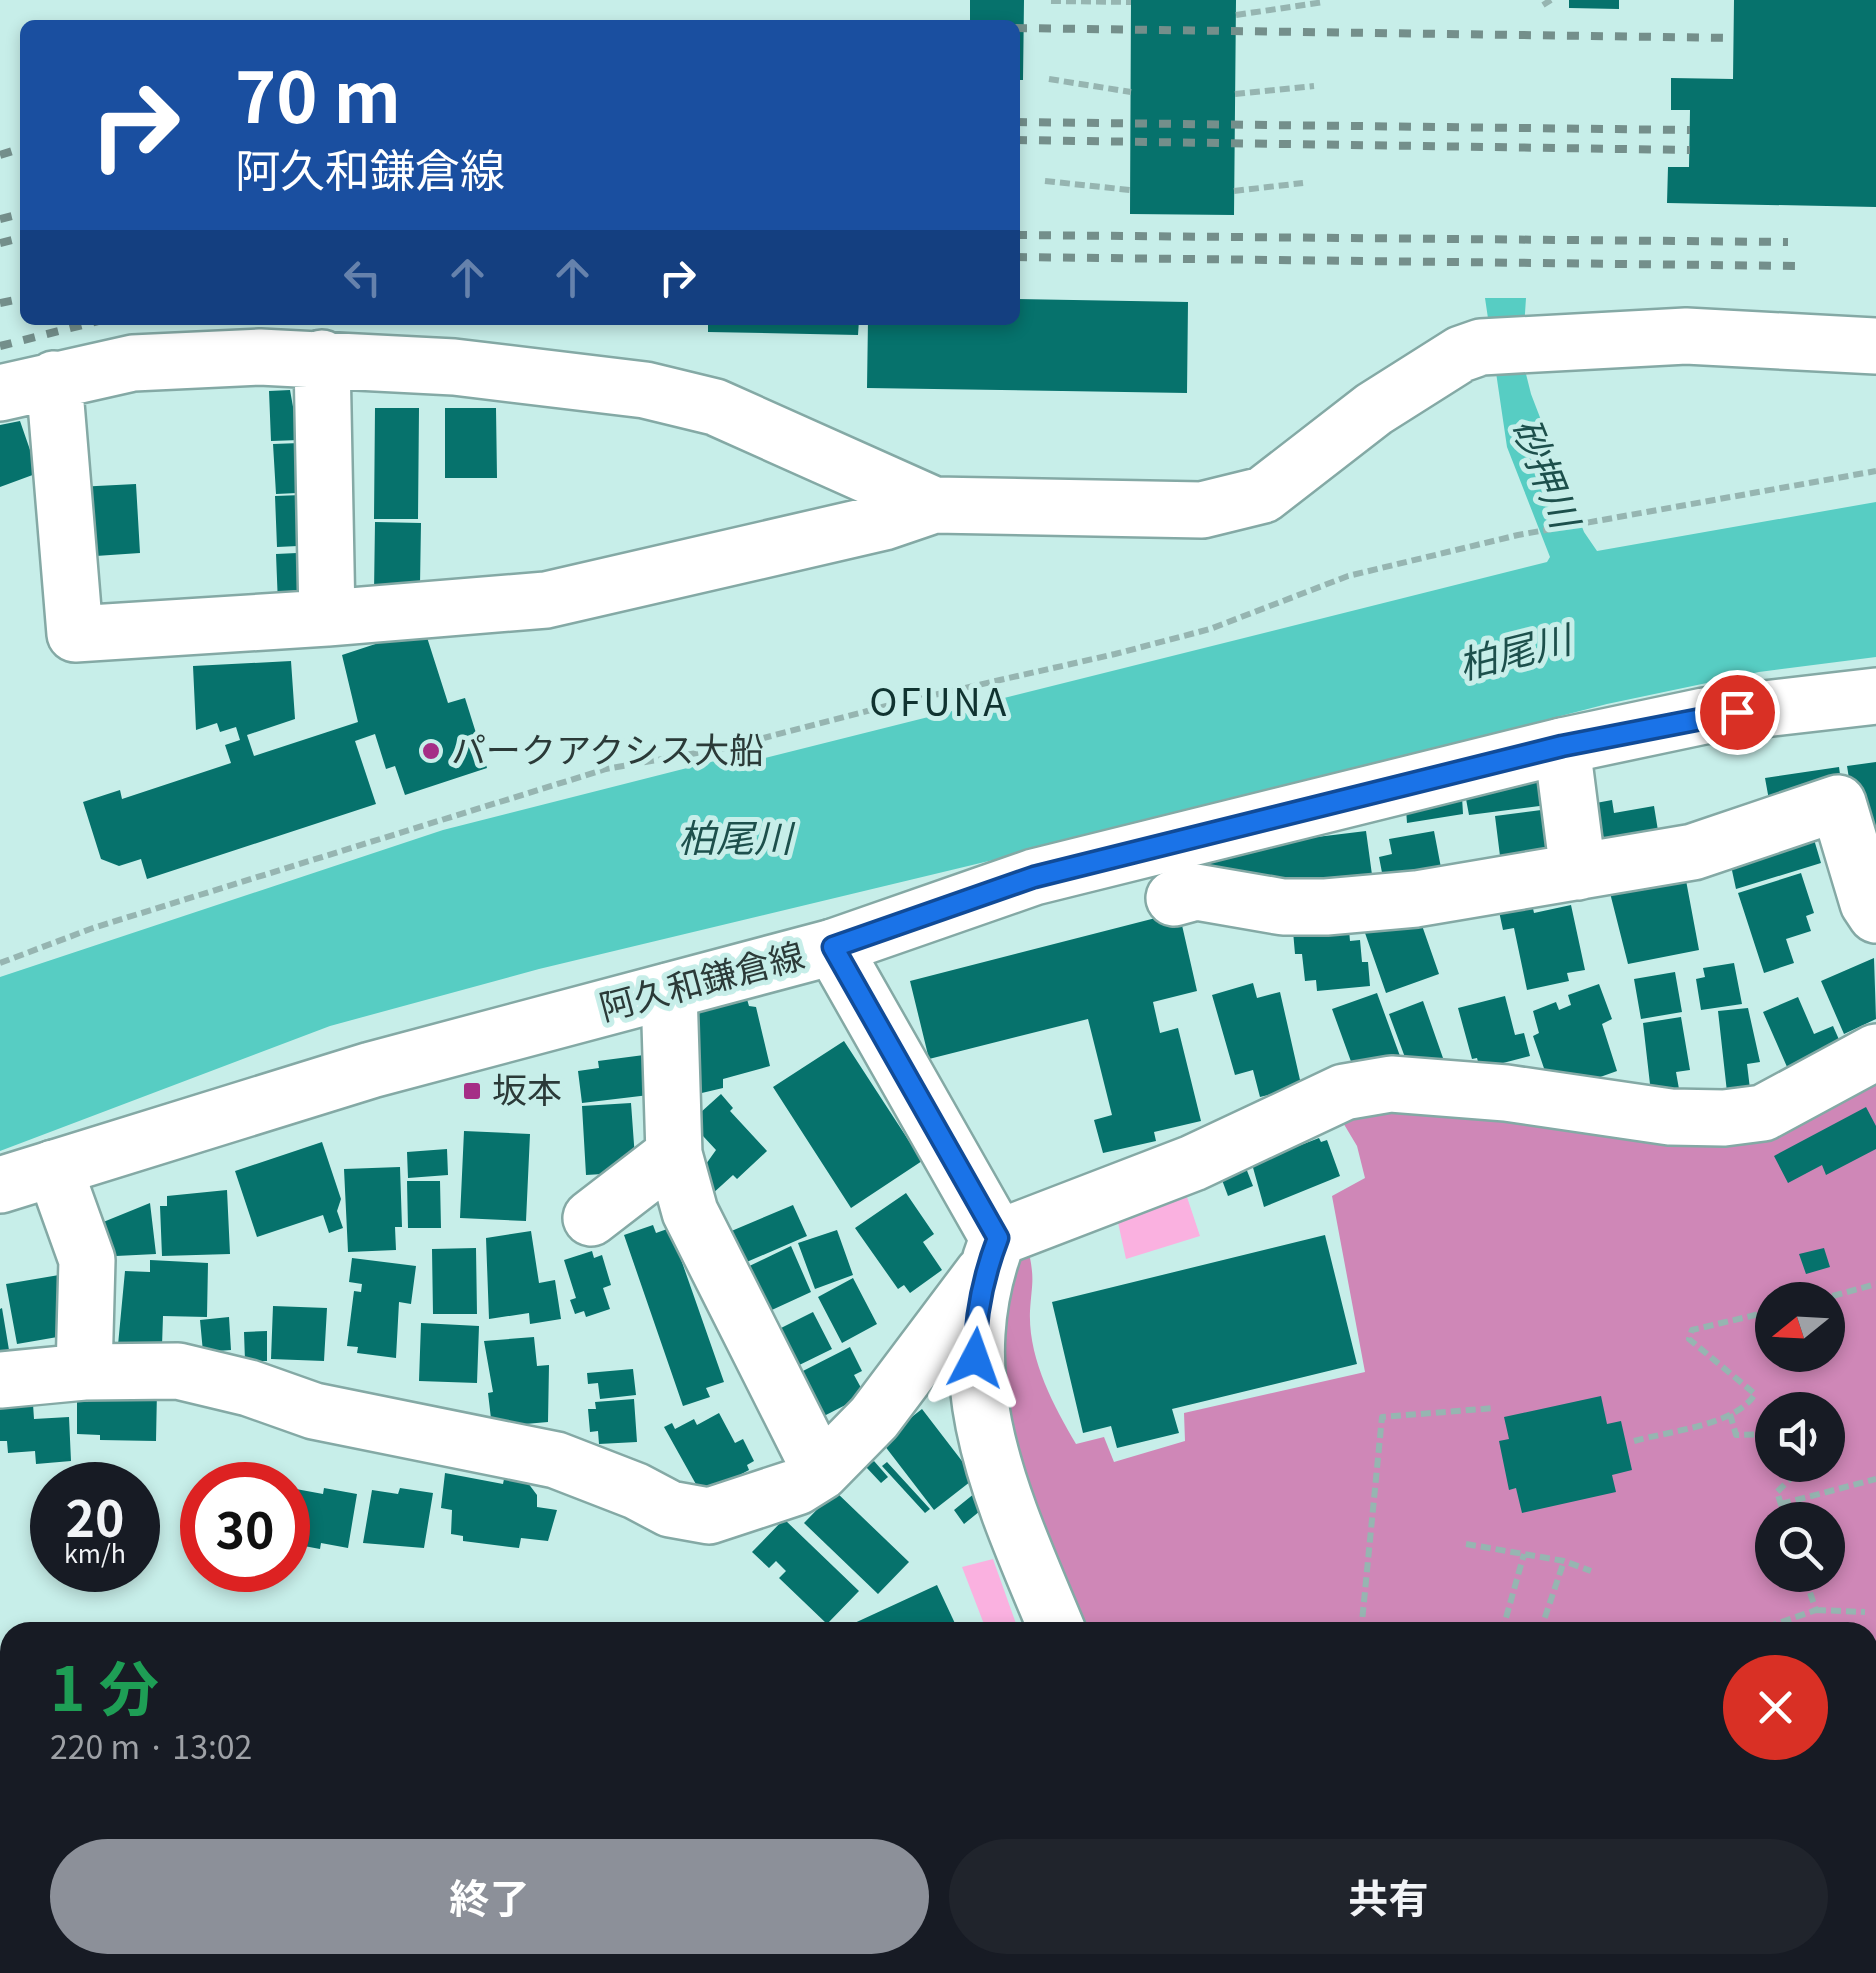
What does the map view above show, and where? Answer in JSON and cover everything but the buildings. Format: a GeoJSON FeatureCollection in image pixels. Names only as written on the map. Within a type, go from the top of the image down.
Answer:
{"type":"FeatureCollection","features":[{"type":"Feature","properties":{"kind":"street"},"geometry":{"type":"LineString","coordinates":[[54,378],[75,634],[546,600],[884,522],[934,504],[1202,510],[1234,505],[1263,495],[1374,409],[1461,354],[1505,345],[1686,336],[1876,346]]}},
{"type":"Feature","properties":{"kind":"street"},"geometry":{"type":"LineString","coordinates":[[0,393],[133,363],[322,358],[454,367],[644,390],[715,406],[934,504]]}},
{"type":"Feature","properties":{"kind":"street"},"geometry":{"type":"LineString","coordinates":[[322,358],[327,618]]}},
{"type":"Feature","properties":{"kind":"street","name":"阿久和鎌倉線"},"geometry":{"type":"LineString","coordinates":[[0,1185],[371,1070],[833,947],[1034,877],[1562,746],[1704,716],[1876,696]]}},
{"type":"Feature","properties":{"kind":"street"},"geometry":{"type":"LineString","coordinates":[[1562,746],[1578,872]]}},
{"type":"Feature","properties":{"kind":"street"},"geometry":{"type":"LineString","coordinates":[[1174,898],[1196,892],[1283,907],[1416,899],[1694,852],[1838,803],[1868,903],[1876,915]]}},
{"type":"Feature","properties":{"kind":"street"},"geometry":{"type":"LineString","coordinates":[[833,947],[992,1255],[975,1328],[975,1388],[1004,1502],[1054,1622]]}},
{"type":"Feature","properties":{"kind":"street"},"geometry":{"type":"LineString","coordinates":[[668,991],[674,1154],[690,1212],[821,1472]]}},
{"type":"Feature","properties":{"kind":"street"},"geometry":{"type":"LineString","coordinates":[[0,1380],[84,1372],[178,1371],[249,1388],[314,1411],[556,1460],[696,1517],[751,1504],[821,1472],[874,1418],[992,1255],[1344,1092],[1410,1086],[1506,1092],[1670,1117],[1724,1118],[1763,1113],[1876,1052]]}},
{"type":"Feature","properties":{"kind":"street"},"geometry":{"type":"LineString","coordinates":[[592,1218],[674,1154]]}},
{"type":"Feature","properties":{"kind":"street"},"geometry":{"type":"LineString","coordinates":[[54,1168],[87,1260],[84,1372]]}},
{"type":"Feature","properties":{"kind":"path"},"geometry":{"type":"LineString","coordinates":[[1543,5],[1552,0]]}},
{"type":"Feature","properties":{"kind":"path"},"geometry":{"type":"LineString","coordinates":[[1051,2],[1132,2]]}},
{"type":"Feature","properties":{"kind":"path"},"geometry":{"type":"LineString","coordinates":[[1236,15],[1324,2]]}},
{"type":"Feature","properties":{"kind":"path"},"geometry":{"type":"LineString","coordinates":[[1049,79],[1131,92]]}},
{"type":"Feature","properties":{"kind":"path"},"geometry":{"type":"LineString","coordinates":[[1235,94],[1314,86]]}},
{"type":"Feature","properties":{"kind":"path"},"geometry":{"type":"LineString","coordinates":[[1045,180],[1130,190]]}},
{"type":"Feature","properties":{"kind":"path"},"geometry":{"type":"LineString","coordinates":[[1234,190],[1303,183]]}},
{"type":"Feature","properties":{"kind":"path"},"geometry":{"type":"LineString","coordinates":[[0,964],[93,928],[206,896],[545,786],[1115,654],[1210,629],[1348,576],[1518,535],[1876,471]]}},
{"type":"Feature","properties":{"kind":"path"},"geometry":{"type":"LineString","coordinates":[[1845,1293],[1876,1284]]}},
{"type":"Feature","properties":{"kind":"path"},"geometry":{"type":"LineString","coordinates":[[1634,1441],[1730,1414],[1755,1394],[1735,1373],[1689,1339],[1692,1330],[1755,1315]]}},
{"type":"Feature","properties":{"kind":"path"},"geometry":{"type":"LineString","coordinates":[[1362,1622],[1382,1417],[1495,1408]]}},
{"type":"Feature","properties":{"kind":"path"},"geometry":{"type":"LineString","coordinates":[[1730,1414],[1736,1435],[1755,1434]]}},
{"type":"Feature","properties":{"kind":"path"},"geometry":{"type":"LineString","coordinates":[[1789,1502],[1876,1479]]}},
{"type":"Feature","properties":{"kind":"path"},"geometry":{"type":"LineString","coordinates":[[1466,1544],[1564,1561],[1591,1571]]}},
{"type":"Feature","properties":{"kind":"path"},"geometry":{"type":"LineString","coordinates":[[1505,1622],[1524,1554]]}},
{"type":"Feature","properties":{"kind":"path"},"geometry":{"type":"LineString","coordinates":[[1544,1622],[1564,1561]]}},
{"type":"Feature","properties":{"kind":"path"},"geometry":{"type":"LineString","coordinates":[[1810,1592],[1816,1610]]}},
{"type":"Feature","properties":{"kind":"path"},"geometry":{"type":"LineString","coordinates":[[1782,1622],[1816,1610],[1864,1612]]}},
{"type":"Feature","properties":{"kind":"shaded area"},"geometry":{"type":"Polygon","coordinates":[[[1876,1072],[1876,1622],[1077,1622],[1000,1418],[1008,1259],[1028,1248],[1033,1346],[1059,1413],[1076,1444],[1104,1437],[1114,1462],[1185,1441],[1184,1413],[1365,1372],[1332,1196],[1365,1178],[1357,1146],[1342,1121],[1354,1107],[1541,1120],[1876,1072]]]}},
{"type":"Feature","properties":{"kind":"shaded area"},"geometry":{"type":"Polygon","coordinates":[[[1186,1194],[1200,1236],[1126,1259],[1117,1218],[1186,1194]]]}},
{"type":"Feature","properties":{"kind":"shaded area"},"geometry":{"type":"Polygon","coordinates":[[[993,1559],[1015,1622],[983,1622],[962,1567],[993,1559]]]}},
{"type":"Feature","properties":{"kind":"water","name":"柏尾川"},"geometry":{"type":"Polygon","coordinates":[[[1485,298],[1526,298],[1522,358],[1531,394],[1584,532],[1597,551],[1876,502],[1876,657],[1759,672],[1607,704],[1160,820],[539,969],[330,1026],[0,1151],[0,977],[443,830],[758,750],[761,759],[1547,562],[1550,557],[1507,447],[1485,298]]]}},
{"type":"Feature","properties":{"kind":"railway"},"geometry":{"type":"LineString","coordinates":[[1020,28],[1733,38]]}},
{"type":"Feature","properties":{"kind":"railway"},"geometry":{"type":"LineString","coordinates":[[1020,122],[1690,130]]}},
{"type":"Feature","properties":{"kind":"railway"},"geometry":{"type":"LineString","coordinates":[[1020,140],[1690,150]]}},
{"type":"Feature","properties":{"kind":"railway"},"geometry":{"type":"LineString","coordinates":[[0,155],[20,149]]}},
{"type":"Feature","properties":{"kind":"railway"},"geometry":{"type":"LineString","coordinates":[[0,219],[20,214]]}},
{"type":"Feature","properties":{"kind":"railway"},"geometry":{"type":"LineString","coordinates":[[1020,235],[1788,242]]}},
{"type":"Feature","properties":{"kind":"railway"},"geometry":{"type":"LineString","coordinates":[[0,243],[20,238]]}},
{"type":"Feature","properties":{"kind":"railway"},"geometry":{"type":"LineString","coordinates":[[1020,257],[1799,266]]}},
{"type":"Feature","properties":{"kind":"railway"},"geometry":{"type":"LineString","coordinates":[[0,303],[20,299]]}},
{"type":"Feature","properties":{"kind":"railway"},"geometry":{"type":"LineString","coordinates":[[0,346],[82,325]]}},
{"type":"Feature","properties":{"kind":"place","name":"パークアクシス大船"},"geometry":{"type":"Point","coordinates":[431,751]}},
{"type":"Feature","properties":{"kind":"place","name":"坂本"},"geometry":{"type":"Point","coordinates":[472,1091]}},
{"type":"Feature","properties":{"kind":"district","name":"OFUNA"},"geometry":{"type":"Point","coordinates":[939,703]}},
{"type":"Feature","properties":{"kind":"route"},"geometry":{"type":"LineString","coordinates":[[975,1358],[975,1328],[985,1271],[998,1238],[833,947],[1034,877],[1562,746],[1737,712]]}},
{"type":"Feature","properties":{"kind":"water label","name":"砂押川"},"geometry":{"type":"Point","coordinates":[1545,473]}}]}
